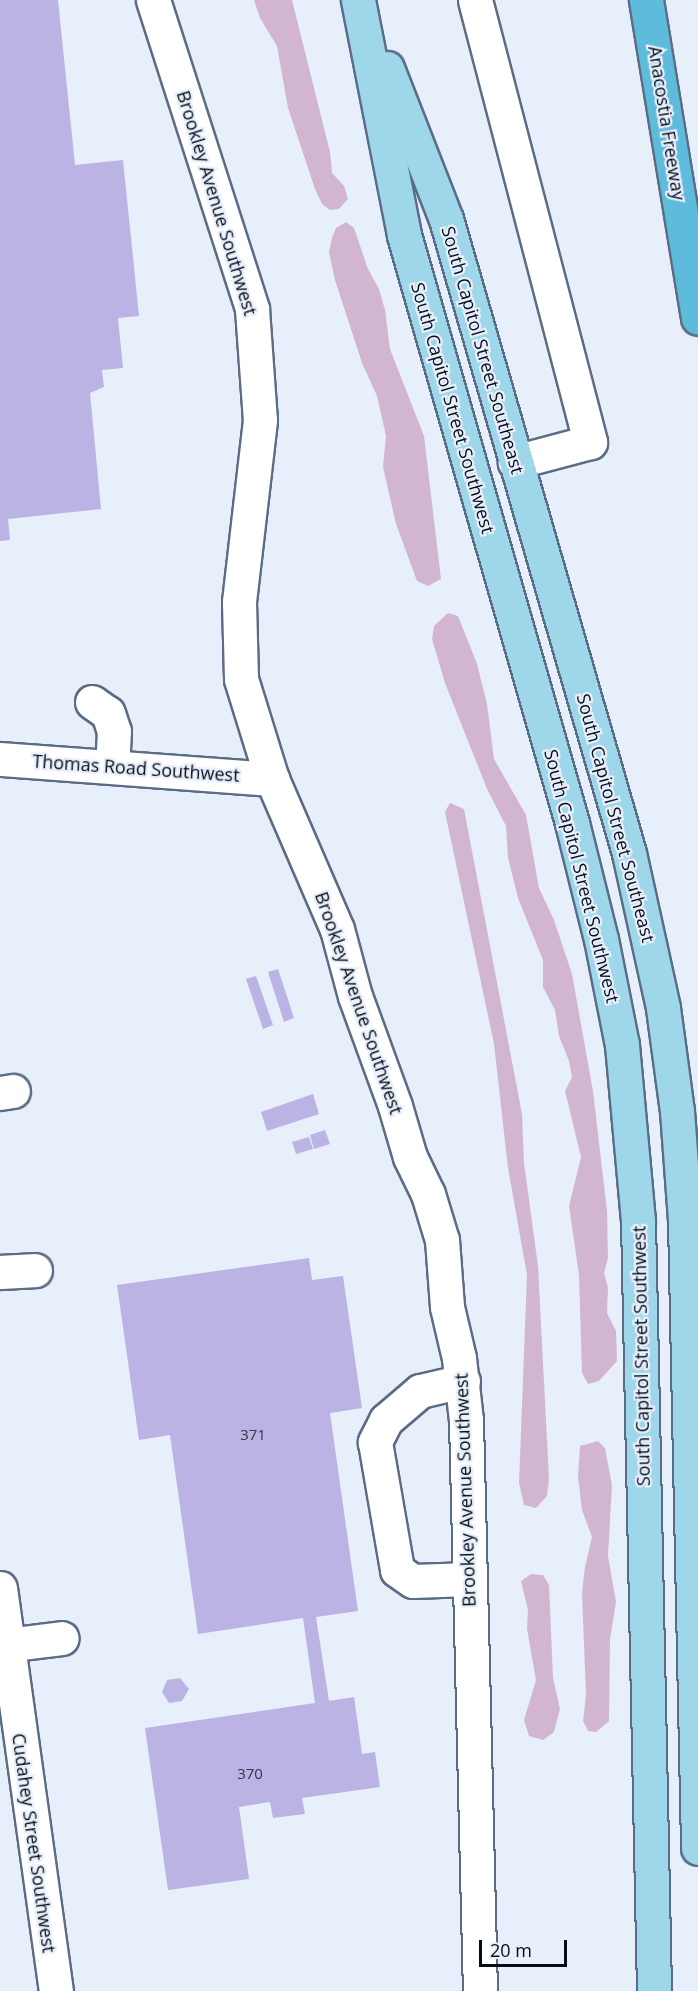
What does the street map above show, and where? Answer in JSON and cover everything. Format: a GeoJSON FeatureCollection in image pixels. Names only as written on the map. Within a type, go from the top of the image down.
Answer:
{"type":"FeatureCollection","features":[{"type":"Feature","properties":{"kind":"highway","name":"Anacostia Freeway"},"geometry":{"type":"LineString","coordinates":[[646,0],[698,318]]}},
{"type":"Feature","properties":{"kind":"main road","name":"South Capitol Street Southeast"},"geometry":{"type":"LineString","coordinates":[[359,0],[446,219],[629,853],[654,961],[671,1061],[685,1220],[698,1848]]}},
{"type":"Feature","properties":{"kind":"main road","name":"South Capitol Street Southwest"},"geometry":{"type":"LineString","coordinates":[[359,0],[404,235],[574,833],[602,939],[622,1045],[634,1163],[639,1243],[654,1991]]}},
{"type":"Feature","properties":{"kind":"street","name":"Brookley Avenue Southwest"},"geometry":{"type":"LineString","coordinates":[[153,0],[252,309],[260,420],[239,602],[241,679],[272,778],[337,929],[355,996],[395,1106],[410,1157],[431,1203],[442,1240],[447,1307],[462,1381],[469,1501],[480,1991]]}},
{"type":"Feature","properties":{"kind":"street"},"geometry":{"type":"LineString","coordinates":[[475,0],[590,442],[515,462]]}},
{"type":"Feature","properties":{"kind":"street"},"geometry":{"type":"LineString","coordinates":[[92,702],[108,713],[114,731],[112,766]]}},
{"type":"Feature","properties":{"kind":"street","name":"Thomas Road Southwest"},"geometry":{"type":"LineString","coordinates":[[0,759],[272,778]]}},
{"type":"Feature","properties":{"kind":"street"},"geometry":{"type":"LineString","coordinates":[[0,1272],[35,1269]]}},
{"type":"Feature","properties":{"kind":"street"},"geometry":{"type":"LineString","coordinates":[[462,1381],[420,1390],[386,1420],[375,1442],[397,1570],[412,1581],[469,1579]]}},
{"type":"Feature","properties":{"kind":"street"},"geometry":{"type":"LineString","coordinates":[[3,1617],[62,1638]]}},
{"type":"Feature","properties":{"kind":"street","name":"Cudahey Street Southwest"},"geometry":{"type":"LineString","coordinates":[[3,1617],[56,1991]]}},
{"type":"Feature","properties":{"kind":"shaded area"},"geometry":{"type":"Polygon","coordinates":[[[254,0],[292,0],[330,152],[332,173],[344,186],[348,199],[339,209],[330,210],[322,204],[315,189],[288,108],[277,46],[260,18],[254,0]]]}},
{"type":"Feature","properties":{"kind":"shaded area"},"geometry":{"type":"Polygon","coordinates":[[[346,222],[354,228],[368,269],[379,289],[385,310],[390,349],[424,436],[441,579],[428,586],[417,581],[396,524],[383,467],[386,436],[377,396],[362,363],[335,280],[329,252],[336,228],[346,222]]]}},
{"type":"Feature","properties":{"kind":"shaded area"},"geometry":{"type":"Polygon","coordinates":[[[448,613],[458,616],[477,664],[487,704],[494,759],[526,815],[539,888],[554,920],[572,974],[593,1091],[607,1211],[608,1258],[604,1273],[608,1288],[607,1313],[616,1331],[617,1361],[599,1381],[588,1384],[582,1373],[579,1275],[569,1206],[581,1157],[565,1091],[572,1077],[569,1061],[559,1036],[555,1010],[543,987],[543,960],[518,898],[508,858],[506,826],[487,789],[445,683],[432,639],[434,626],[448,613]]]}},
{"type":"Feature","properties":{"kind":"shaded area"},"geometry":{"type":"Polygon","coordinates":[[[450,803],[464,809],[522,1114],[524,1163],[538,1266],[549,1479],[547,1496],[536,1508],[524,1505],[519,1483],[527,1275],[508,1168],[494,1044],[445,812],[450,803]]]}},
{"type":"Feature","properties":{"kind":"shaded area"},"geometry":{"type":"Polygon","coordinates":[[[598,1441],[605,1448],[612,1485],[608,1556],[616,1602],[610,1639],[609,1721],[596,1732],[588,1731],[583,1721],[586,1695],[582,1593],[592,1537],[582,1510],[578,1477],[580,1446],[598,1441]]]}},
{"type":"Feature","properties":{"kind":"shaded area"},"geometry":{"type":"Polygon","coordinates":[[[531,1574],[543,1575],[549,1585],[553,1678],[560,1709],[554,1732],[543,1740],[529,1736],[524,1720],[536,1680],[527,1629],[528,1610],[521,1581],[531,1574]]]}},
{"type":"Feature","properties":{"kind":"building"},"geometry":{"type":"Polygon","coordinates":[[[0,0],[58,0],[75,165],[123,160],[139,316],[118,318],[123,368],[102,370],[104,387],[90,393],[101,509],[8,519],[10,540],[0,541],[0,0]]]}},
{"type":"Feature","properties":{"kind":"building"},"geometry":{"type":"Polygon","coordinates":[[[278,969],[294,1018],[284,1022],[268,972],[278,969]]]}},
{"type":"Feature","properties":{"kind":"building"},"geometry":{"type":"Polygon","coordinates":[[[256,976],[273,1025],[263,1029],[246,979],[256,976]]]}},
{"type":"Feature","properties":{"kind":"building"},"geometry":{"type":"Polygon","coordinates":[[[313,1094],[319,1114],[267,1131],[261,1112],[313,1094]]]}},
{"type":"Feature","properties":{"kind":"building"},"geometry":{"type":"Polygon","coordinates":[[[325,1130],[330,1144],[314,1149],[310,1135],[325,1130]]]}},
{"type":"Feature","properties":{"kind":"building"},"geometry":{"type":"Polygon","coordinates":[[[309,1137],[313,1149],[296,1154],[292,1142],[309,1137]]]}},
{"type":"Feature","properties":{"kind":"building"},"geometry":{"type":"Polygon","coordinates":[[[309,1258],[312,1280],[343,1276],[362,1408],[330,1413],[358,1611],[316,1617],[329,1701],[354,1697],[362,1754],[375,1752],[380,1787],[302,1798],[305,1814],[273,1818],[270,1802],[239,1807],[249,1879],[168,1890],[145,1728],[315,1703],[303,1618],[198,1634],[170,1435],[139,1440],[117,1285],[309,1258]]]}},
{"type":"Feature","properties":{"kind":"building"},"geometry":{"type":"Polygon","coordinates":[[[180,1678],[189,1689],[182,1701],[169,1703],[162,1692],[167,1680],[180,1678]]]}}]}
